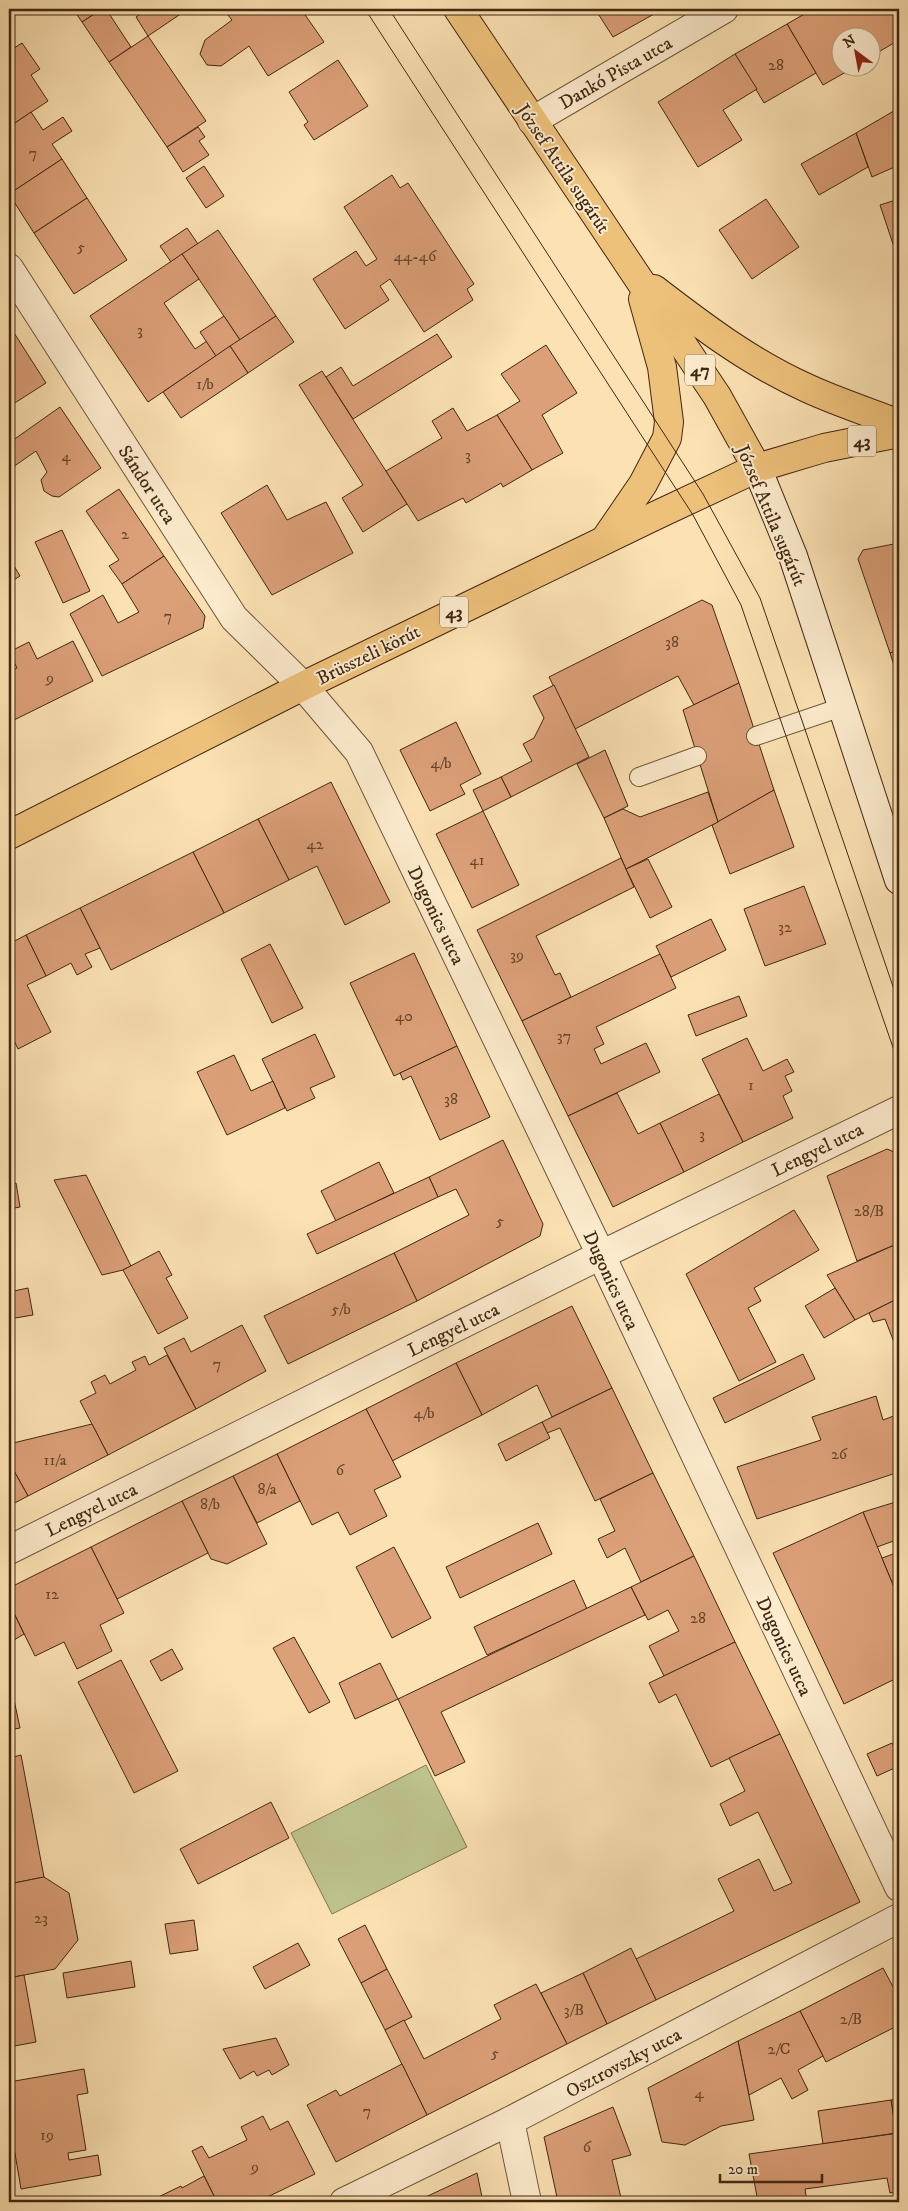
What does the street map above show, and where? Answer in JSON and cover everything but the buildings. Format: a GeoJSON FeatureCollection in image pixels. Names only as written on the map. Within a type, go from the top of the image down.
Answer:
{"type":"FeatureCollection","features":[{"type":"Feature","properties":{"kind":"main road","name":"József Attila sugárút"},"geometry":{"type":"LineString","coordinates":[[458,9],[717,396],[757,468]]}},
{"type":"Feature","properties":{"kind":"main road"},"geometry":{"type":"LineString","coordinates":[[637,276],[717,337],[768,368],[808,389],[899,424]]}},
{"type":"Feature","properties":{"kind":"main road"},"geometry":{"type":"LineString","coordinates":[[605,539],[643,484],[667,438],[669,422],[662,366],[637,276]]}},
{"type":"Feature","properties":{"kind":"main road","name":"43"},"geometry":{"type":"LineString","coordinates":[[757,468],[824,448],[899,433]]}},
{"type":"Feature","properties":{"kind":"main road","name":"Brüsszeli körút"},"geometry":{"type":"LineString","coordinates":[[9,835],[304,686],[605,539],[757,468]]}},
{"type":"Feature","properties":{"kind":"street","name":"Dankó Pista utca"},"geometry":{"type":"LineString","coordinates":[[532,121],[724,9]]}},
{"type":"Feature","properties":{"kind":"street","name":"Sándor utca"},"geometry":{"type":"LineString","coordinates":[[9,268],[234,618],[304,686]]}},
{"type":"Feature","properties":{"kind":"street","name":"József Attila sugárút"},"geometry":{"type":"LineString","coordinates":[[757,468],[793,556],[899,880]]}},
{"type":"Feature","properties":{"kind":"street","name":"Dugonics utca"},"geometry":{"type":"LineString","coordinates":[[304,686],[359,752],[601,1256],[899,1887]]}},
{"type":"Feature","properties":{"kind":"street","name":"Lengyel utca"},"geometry":{"type":"LineString","coordinates":[[9,1550],[899,1110]]}},
{"type":"Feature","properties":{"kind":"street","name":"Osztrovszky utca"},"geometry":{"type":"LineString","coordinates":[[344,2202],[510,2121],[899,1918]]}},
{"type":"Feature","properties":{"kind":"street"},"geometry":{"type":"LineString","coordinates":[[510,2121],[527,2202]]}},
{"type":"Feature","properties":{"kind":"lane"},"geometry":{"type":"LineString","coordinates":[[756,736],[842,707]]}},
{"type":"Feature","properties":{"kind":"lane"},"geometry":{"type":"LineString","coordinates":[[639,777],[697,756]]}},
{"type":"Feature","properties":{"kind":"green space"},"geometry":{"type":"Polygon","coordinates":[[[426,1765],[467,1847],[332,1914],[291,1833],[426,1765]]]}},
{"type":"Feature","properties":{"kind":"tram line"},"geometry":{"type":"LineString","coordinates":[[365,9],[693,515],[741,605],[899,1065]]}},
{"type":"Feature","properties":{"kind":"tram line"},"geometry":{"type":"LineString","coordinates":[[389,9],[703,494],[760,598],[899,1004]]}}]}
